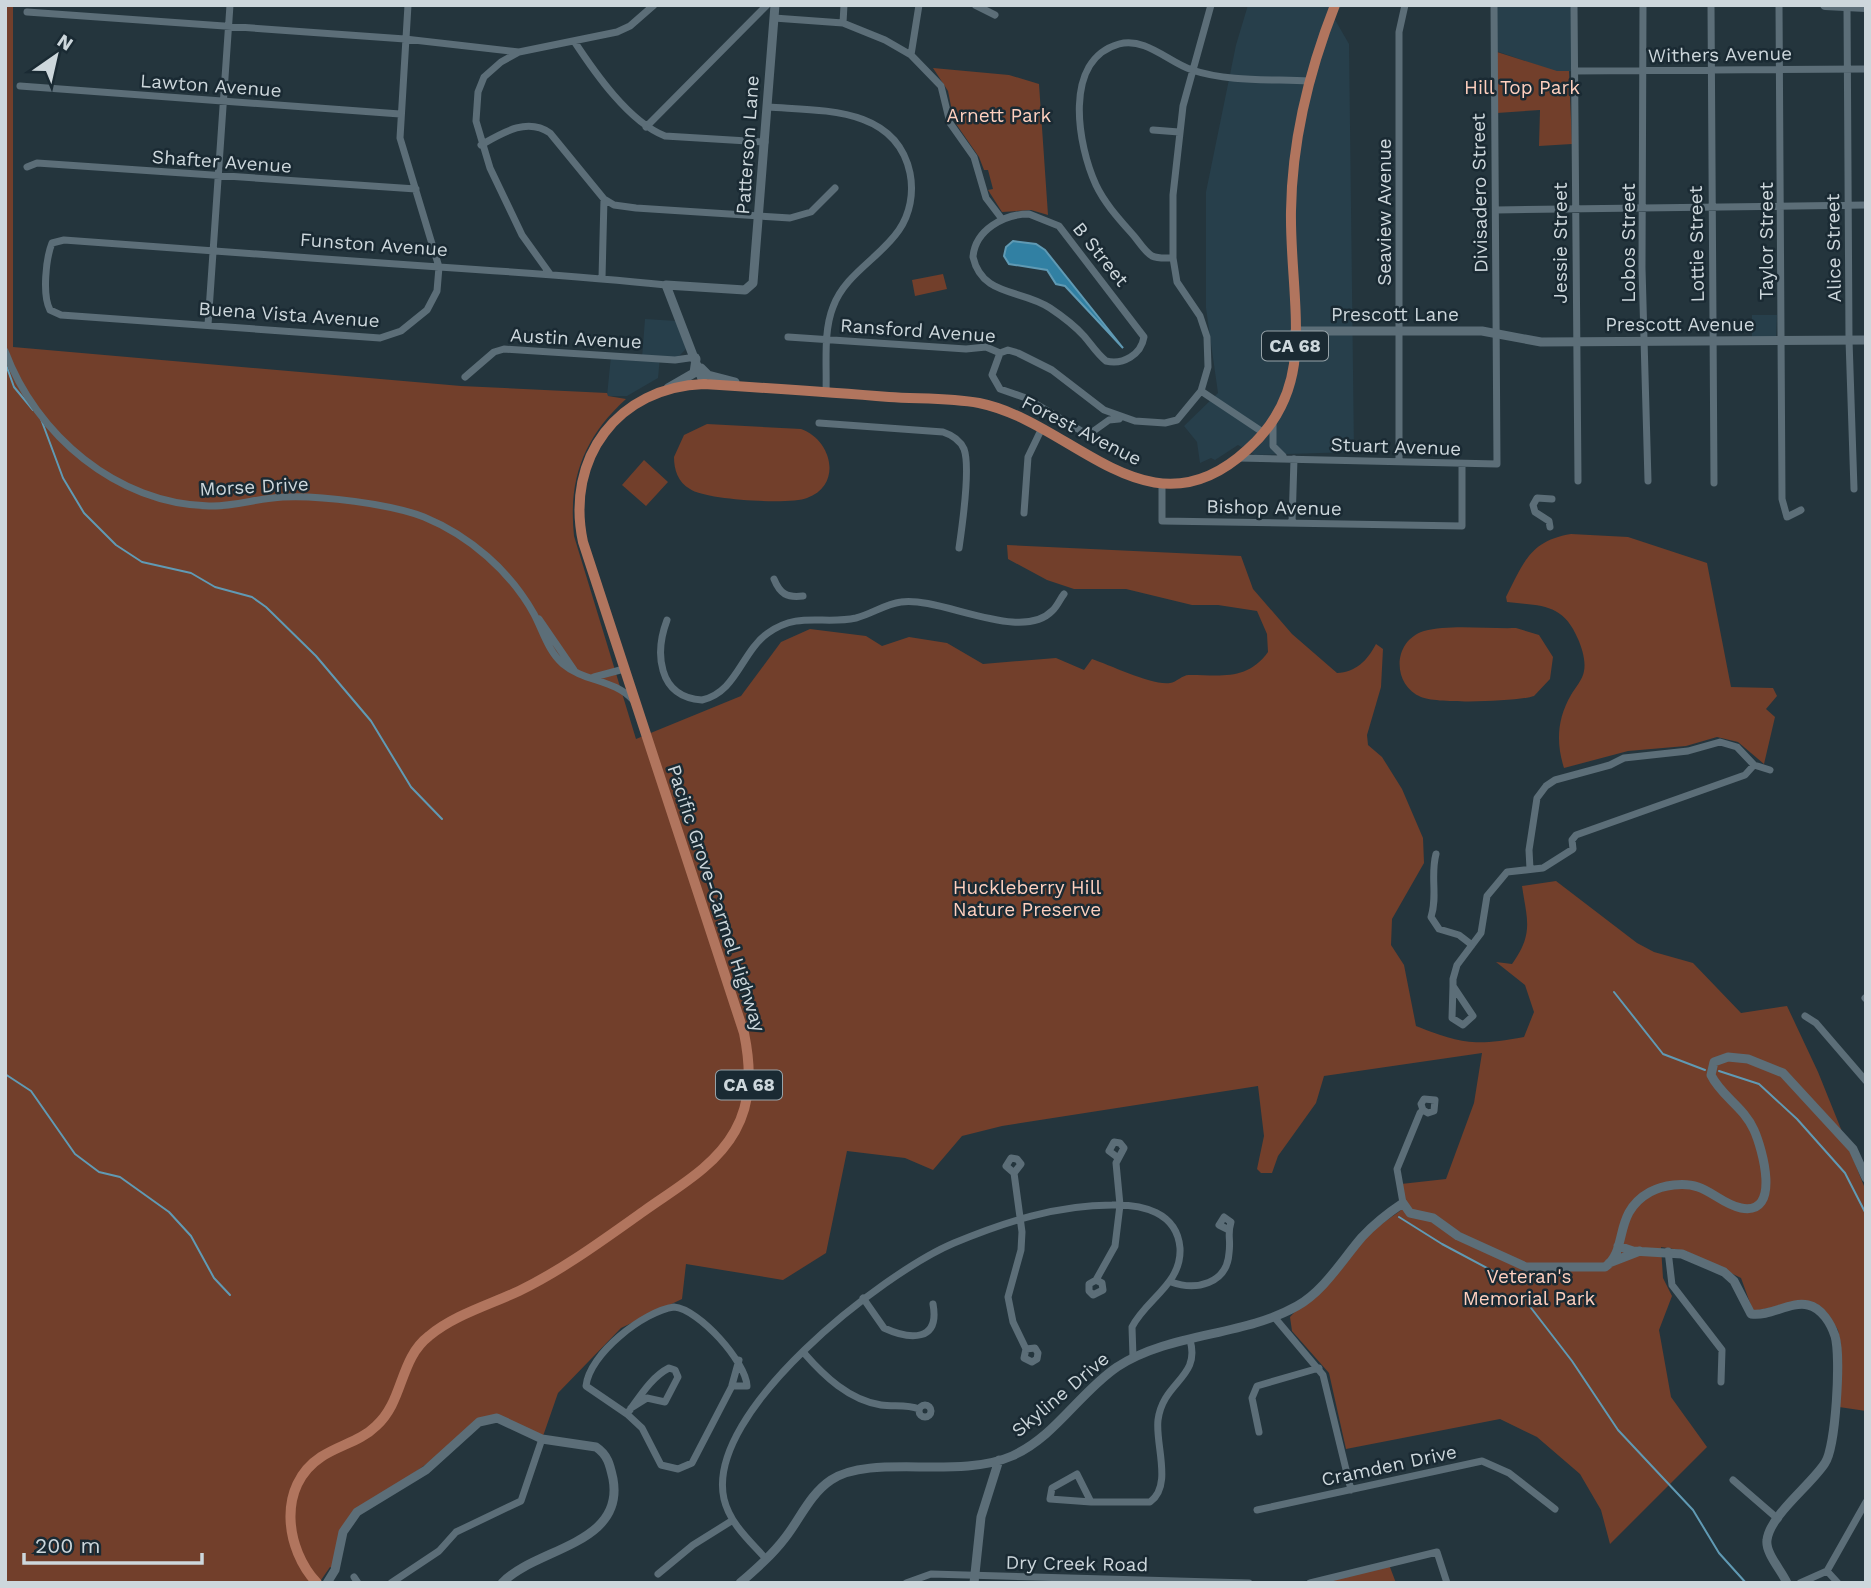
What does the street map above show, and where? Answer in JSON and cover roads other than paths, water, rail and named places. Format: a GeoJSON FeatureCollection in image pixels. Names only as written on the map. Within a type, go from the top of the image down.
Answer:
{"type":"FeatureCollection","features":[{"type":"Feature","properties":{"kind":"main road","name":"Forest Avenue"},"geometry":{"type":"LineString","coordinates":[[640,399],[668,388],[704,384],[977,403],[1000,409],[1042,428],[1125,475],[1162,484],[1188,482],[1217,473],[1239,458],[1273,423],[1288,393],[1294,363],[1292,169],[1309,81],[1335,5]]}},
{"type":"Feature","properties":{"kind":"main road"},"geometry":{"type":"LineString","coordinates":[[1825,5],[1866,7]]}},
{"type":"Feature","properties":{"kind":"main road","name":"Pacific Grove-Carmel Highway"},"geometry":{"type":"LineString","coordinates":[[317,1583],[297,1556],[289,1527],[298,1486],[320,1458],[366,1435],[384,1418],[397,1394],[407,1363],[422,1341],[444,1326],[577,1259],[713,1160],[735,1131],[743,1113],[749,1076],[744,1033],[583,542],[578,509],[583,475],[595,447],[613,423],[640,399]]}},
{"type":"Feature","properties":{"kind":"street"},"geometry":{"type":"LineString","coordinates":[[208,325],[230,5]]}},
{"type":"Feature","properties":{"kind":"street","name":"Buena Vista Avenue"},"geometry":{"type":"LineString","coordinates":[[47,300],[50,310],[61,315],[386,337],[411,325],[431,304],[437,291],[439,267],[401,138],[400,114],[408,5]]}},
{"type":"Feature","properties":{"kind":"street"},"geometry":{"type":"LineString","coordinates":[[550,274],[516,224],[481,145],[475,107],[480,85],[501,62],[519,52],[630,26],[654,5]]}},
{"type":"Feature","properties":{"kind":"street"},"geometry":{"type":"LineString","coordinates":[[646,127],[767,5]]}},
{"type":"Feature","properties":{"kind":"street","name":"Patterson Lane"},"geometry":{"type":"LineString","coordinates":[[751,287],[760,216],[775,5]]}},
{"type":"Feature","properties":{"kind":"street"},"geometry":{"type":"LineString","coordinates":[[843,23],[844,5]]}},
{"type":"Feature","properties":{"kind":"street"},"geometry":{"type":"LineString","coordinates":[[911,55],[919,5]]}},
{"type":"Feature","properties":{"kind":"street"},"geometry":{"type":"LineString","coordinates":[[975,5],[995,15]]}},
{"type":"Feature","properties":{"kind":"street","name":"Ransford Avenue"},"geometry":{"type":"LineString","coordinates":[[788,337],[966,349],[986,347],[1000,353],[1013,351],[1042,364],[1104,410],[1124,419],[1157,424],[1177,420],[1201,391],[1208,367],[1206,330],[1200,316],[1180,291],[1173,258],[1173,195],[1179,132],[1192,69],[1211,5]]}},
{"type":"Feature","properties":{"kind":"street","name":"Seaview Avenue"},"geometry":{"type":"LineString","coordinates":[[1399,461],[1399,32],[1405,5]]}},
{"type":"Feature","properties":{"kind":"street","name":"Divisadero Street"},"geometry":{"type":"LineString","coordinates":[[1494,5],[1497,464]]}},
{"type":"Feature","properties":{"kind":"street","name":"Jessie Street"},"geometry":{"type":"LineString","coordinates":[[1574,5],[1578,481]]}},
{"type":"Feature","properties":{"kind":"street","name":"Lobos Street"},"geometry":{"type":"LineString","coordinates":[[1643,5],[1644,342],[1648,481]]}},
{"type":"Feature","properties":{"kind":"street","name":"Lottie Street"},"geometry":{"type":"LineString","coordinates":[[1711,5],[1709,71],[1714,483]]}},
{"type":"Feature","properties":{"kind":"street","name":"Taylor Street"},"geometry":{"type":"LineString","coordinates":[[1779,5],[1782,206],[1781,473],[1787,517],[1801,510]]}},
{"type":"Feature","properties":{"kind":"street","name":"Alice Street"},"geometry":{"type":"LineString","coordinates":[[1847,6],[1849,341],[1854,489]]}},
{"type":"Feature","properties":{"kind":"street"},"geometry":{"type":"LineString","coordinates":[[27,12],[405,39],[519,52]]}},
{"type":"Feature","properties":{"kind":"street"},"geometry":{"type":"LineString","coordinates":[[774,18],[843,23],[911,55],[942,89],[950,123],[974,157],[986,198],[1002,219]]}},
{"type":"Feature","properties":{"kind":"street"},"geometry":{"type":"LineString","coordinates":[[574,41],[636,120],[646,127],[665,136],[765,142]]}},
{"type":"Feature","properties":{"kind":"street"},"geometry":{"type":"LineString","coordinates":[[1173,258],[1150,254],[1103,197],[1084,149],[1080,100],[1086,74],[1094,60],[1103,51],[1118,44],[1144,45],[1192,69],[1222,76],[1309,81]]}},
{"type":"Feature","properties":{"kind":"street","name":"Withers Avenue"},"geometry":{"type":"LineString","coordinates":[[1575,71],[1866,69]]}},
{"type":"Feature","properties":{"kind":"street","name":"Lawton Avenue"},"geometry":{"type":"LineString","coordinates":[[20,86],[400,114]]}},
{"type":"Feature","properties":{"kind":"street"},"geometry":{"type":"LineString","coordinates":[[768,107],[844,113],[868,119],[892,139],[908,166],[912,185],[907,216],[898,233],[849,281],[836,299],[830,316],[826,392]]}},
{"type":"Feature","properties":{"kind":"street"},"geometry":{"type":"LineString","coordinates":[[481,145],[513,129],[539,126],[550,133],[604,199],[614,205],[636,208],[802,216],[820,207],[835,188]]}},
{"type":"Feature","properties":{"kind":"street"},"geometry":{"type":"LineString","coordinates":[[1153,130],[1179,132]]}},
{"type":"Feature","properties":{"kind":"street","name":"Shafter Avenue"},"geometry":{"type":"LineString","coordinates":[[27,167],[37,163],[416,189]]}},
{"type":"Feature","properties":{"kind":"street"},"geometry":{"type":"LineString","coordinates":[[602,278],[604,199]]}},
{"type":"Feature","properties":{"kind":"street"},"geometry":{"type":"LineString","coordinates":[[1496,210],[1866,205]]}},
{"type":"Feature","properties":{"kind":"street","name":"B Street"},"geometry":{"type":"LineString","coordinates":[[1029,214],[1059,226],[1143,332],[1143,342],[1130,357],[1109,362],[1100,356],[1075,327],[1050,308],[1032,299],[989,286],[977,269],[973,252],[979,239],[1002,219],[1029,214]]}},
{"type":"Feature","properties":{"kind":"street","name":"Funston Avenue"},"geometry":{"type":"LineString","coordinates":[[47,300],[50,252],[57,240],[550,274],[666,285],[745,290],[751,287]]}},
{"type":"Feature","properties":{"kind":"street"},"geometry":{"type":"LineString","coordinates":[[666,285],[698,361],[704,384]]}},
{"type":"Feature","properties":{"kind":"street","name":"Prescott Lane"},"geometry":{"type":"LineString","coordinates":[[1294,331],[1496,333]]}},
{"type":"Feature","properties":{"kind":"street","name":"Prescott Avenue"},"geometry":{"type":"LineString","coordinates":[[1496,333],[1532,342],[1866,340]]}},
{"type":"Feature","properties":{"kind":"street","name":"Austin Avenue"},"geometry":{"type":"LineString","coordinates":[[464,377],[494,352],[513,348],[698,361]]}},
{"type":"Feature","properties":{"kind":"street","name":"Morse Drive"},"geometry":{"type":"LineString","coordinates":[[5,351],[29,399],[49,428],[76,453],[108,474],[150,494],[189,505],[224,506],[271,498],[303,497],[390,508],[422,516],[456,533],[485,555],[508,578],[555,637],[576,673],[590,677],[624,669]]}},
{"type":"Feature","properties":{"kind":"street"},"geometry":{"type":"LineString","coordinates":[[1000,353],[992,375],[997,387],[1034,403],[1084,434],[1092,435],[1109,421],[1124,419]]}},
{"type":"Feature","properties":{"kind":"street"},"geometry":{"type":"LineString","coordinates":[[698,361],[708,375],[751,383],[757,388]]}},
{"type":"Feature","properties":{"kind":"street"},"geometry":{"type":"LineString","coordinates":[[668,388],[694,373],[698,361]]}},
{"type":"Feature","properties":{"kind":"street"},"geometry":{"type":"LineString","coordinates":[[1201,391],[1264,433]]}},
{"type":"Feature","properties":{"kind":"street"},"geometry":{"type":"LineString","coordinates":[[1102,425],[1106,416],[1104,410]]}},
{"type":"Feature","properties":{"kind":"street"},"geometry":{"type":"LineString","coordinates":[[819,423],[943,432],[957,439],[965,456],[964,516],[959,548]]}},
{"type":"Feature","properties":{"kind":"street"},"geometry":{"type":"LineString","coordinates":[[1273,423],[1275,450],[1294,459],[1292,523]]}},
{"type":"Feature","properties":{"kind":"street"},"geometry":{"type":"LineString","coordinates":[[1024,513],[1028,457],[1042,428]]}},
{"type":"Feature","properties":{"kind":"street","name":"Stuart Avenue"},"geometry":{"type":"LineString","coordinates":[[1239,458],[1497,464]]}},
{"type":"Feature","properties":{"kind":"street","name":"Bishop Avenue"},"geometry":{"type":"LineString","coordinates":[[1162,484],[1162,521],[1462,526],[1462,464]]}},
{"type":"Feature","properties":{"kind":"street"},"geometry":{"type":"LineString","coordinates":[[1550,527],[1549,521],[1535,512],[1533,505],[1541,497],[1552,499]]}},
{"type":"Feature","properties":{"kind":"street"},"geometry":{"type":"LineString","coordinates":[[774,579],[783,593],[803,596]]}},
{"type":"Feature","properties":{"kind":"street"},"geometry":{"type":"LineString","coordinates":[[667,620],[659,642],[661,668],[679,691],[702,700],[726,688],[759,640],[795,620],[853,618],[895,603],[914,601],[990,620],[1027,621],[1050,613],[1064,593]]}},
{"type":"Feature","properties":{"kind":"street"},"geometry":{"type":"LineString","coordinates":[[590,677],[617,686],[635,701]]}},
{"type":"Feature","properties":{"kind":"street"},"geometry":{"type":"LineString","coordinates":[[1530,869],[1529,850],[1537,797],[1555,780],[1610,765],[1624,758],[1693,750],[1720,742],[1737,747],[1754,765],[1770,771]]}},
{"type":"Feature","properties":{"kind":"street"},"geometry":{"type":"LineString","coordinates":[[1453,986],[1472,1012],[1471,1020],[1464,1025],[1452,1018],[1453,986],[1457,965],[1482,928],[1485,901],[1499,879],[1512,870],[1543,868],[1573,849],[1572,840],[1576,835],[1745,775],[1754,765]]}},
{"type":"Feature","properties":{"kind":"street"},"geometry":{"type":"LineString","coordinates":[[1436,854],[1432,880],[1435,906],[1431,917],[1442,931],[1458,934],[1472,945]]}},
{"type":"Feature","properties":{"kind":"street"},"geometry":{"type":"LineString","coordinates":[[1805,1016],[1816,1023],[1866,1081]]}},
{"type":"Feature","properties":{"kind":"street"},"geometry":{"type":"LineString","coordinates":[[1609,1264],[1630,1210],[1644,1196],[1657,1189],[1681,1184],[1698,1186],[1744,1209],[1753,1208],[1762,1201],[1766,1178],[1753,1127],[1710,1075],[1712,1064],[1723,1057],[1758,1062],[1783,1073],[1853,1149],[1866,1178]]}},
{"type":"Feature","properties":{"kind":"street"},"geometry":{"type":"LineString","coordinates":[[1423,1110],[1397,1169],[1403,1203],[1410,1213],[1421,1213],[1433,1218],[1458,1236],[1535,1270],[1599,1268],[1637,1251]]}},
{"type":"Feature","properties":{"kind":"street"},"geometry":{"type":"LineString","coordinates":[[1096,1280],[1115,1246],[1120,1205],[1117,1157]]}},
{"type":"Feature","properties":{"kind":"street"},"geometry":{"type":"LineString","coordinates":[[1014,1172],[1021,1250],[1008,1297],[1013,1322],[1026,1349]]}},
{"type":"Feature","properties":{"kind":"street","name":"Skyline Drive"},"geometry":{"type":"LineString","coordinates":[[740,1583],[766,1559],[813,1497],[838,1476],[867,1468],[972,1466],[1012,1456],[1048,1432],[1094,1384],[1133,1357],[1275,1318],[1311,1297],[1376,1223],[1403,1203]]}},
{"type":"Feature","properties":{"kind":"street"},"geometry":{"type":"LineString","coordinates":[[766,1559],[733,1520],[723,1492],[726,1466],[740,1431],[761,1399],[804,1353],[863,1298],[903,1270],[954,1243],[1018,1219],[1062,1209],[1120,1205],[1150,1209],[1169,1222],[1180,1250],[1171,1282],[1135,1322],[1132,1332],[1133,1357]]}},
{"type":"Feature","properties":{"kind":"street"},"geometry":{"type":"LineString","coordinates":[[1171,1282],[1198,1287],[1217,1279],[1224,1271],[1229,1256],[1227,1229]]}},
{"type":"Feature","properties":{"kind":"street"},"geometry":{"type":"LineString","coordinates":[[1620,1234],[1637,1251]]}},
{"type":"Feature","properties":{"kind":"street"},"geometry":{"type":"LineString","coordinates":[[1618,1246],[1637,1251],[1668,1251],[1693,1258],[1730,1276],[1751,1314],[1809,1305],[1824,1315],[1833,1331],[1837,1366],[1830,1453],[1821,1469],[1777,1519],[1767,1538],[1767,1546],[1787,1583]]}},
{"type":"Feature","properties":{"kind":"street"},"geometry":{"type":"LineString","coordinates":[[1668,1251],[1672,1285],[1722,1350],[1721,1382]]}},
{"type":"Feature","properties":{"kind":"street"},"geometry":{"type":"LineString","coordinates":[[863,1298],[884,1328],[915,1335],[925,1334],[932,1329],[936,1319],[933,1304]]}},
{"type":"Feature","properties":{"kind":"street"},"geometry":{"type":"LineString","coordinates":[[739,1360],[732,1386],[696,1456],[685,1468],[671,1469],[661,1465],[646,1433],[629,1411],[586,1386],[588,1376],[618,1335],[668,1308],[680,1308],[693,1314],[739,1360],[746,1371],[747,1386]]}},
{"type":"Feature","properties":{"kind":"street"},"geometry":{"type":"LineString","coordinates":[[1275,1318],[1319,1368],[1326,1384],[1351,1490]]}},
{"type":"Feature","properties":{"kind":"street"},"geometry":{"type":"LineString","coordinates":[[1091,1502],[1077,1474],[1049,1492],[1050,1499],[1054,1501],[1091,1502],[1140,1503],[1150,1502],[1158,1494],[1162,1483],[1158,1419],[1169,1391],[1193,1362],[1190,1340]]}},
{"type":"Feature","properties":{"kind":"street"},"geometry":{"type":"LineString","coordinates":[[804,1353],[825,1375],[859,1398],[877,1405],[919,1409]]}},
{"type":"Feature","properties":{"kind":"street"},"geometry":{"type":"LineString","coordinates":[[669,1368],[675,1370],[678,1377],[665,1402],[647,1398],[629,1411],[661,1372],[669,1368]]}},
{"type":"Feature","properties":{"kind":"street"},"geometry":{"type":"LineString","coordinates":[[1259,1432],[1252,1398],[1258,1386],[1319,1368]]}},
{"type":"Feature","properties":{"kind":"street"},"geometry":{"type":"LineString","coordinates":[[732,1386],[747,1386],[761,1399]]}},
{"type":"Feature","properties":{"kind":"street"},"geometry":{"type":"LineString","coordinates":[[329,1580],[343,1532],[357,1512],[426,1470],[479,1422],[492,1417],[503,1419],[542,1439],[587,1444],[601,1451],[609,1462],[614,1502],[599,1523],[579,1541],[516,1571],[502,1583]]}},
{"type":"Feature","properties":{"kind":"street"},"geometry":{"type":"LineString","coordinates":[[391,1583],[439,1551],[456,1532],[521,1501],[542,1439]]}},
{"type":"Feature","properties":{"kind":"street"},"geometry":{"type":"LineString","coordinates":[[990,1488],[1012,1456]]}},
{"type":"Feature","properties":{"kind":"street"},"geometry":{"type":"LineString","coordinates":[[974,1579],[978,1533],[999,1460]]}},
{"type":"Feature","properties":{"kind":"street","name":"Cramden Drive"},"geometry":{"type":"LineString","coordinates":[[1257,1510],[1482,1461],[1509,1473],[1555,1509]]}},
{"type":"Feature","properties":{"kind":"street"},"geometry":{"type":"LineString","coordinates":[[972,1466],[984,1472],[990,1488]]}},
{"type":"Feature","properties":{"kind":"street"},"geometry":{"type":"LineString","coordinates":[[1733,1480],[1777,1519]]}},
{"type":"Feature","properties":{"kind":"street"},"geometry":{"type":"LineString","coordinates":[[1800,1583],[1827,1571],[1866,1502]]}},
{"type":"Feature","properties":{"kind":"street"},"geometry":{"type":"LineString","coordinates":[[658,1574],[693,1545],[733,1520]]}},
{"type":"Feature","properties":{"kind":"street"},"geometry":{"type":"LineString","coordinates":[[1310,1583],[1437,1552],[1447,1583]]}},
{"type":"Feature","properties":{"kind":"street"},"geometry":{"type":"LineString","coordinates":[[1827,1571],[1838,1583]]}},
{"type":"Feature","properties":{"kind":"street","name":"Dry Creek Road"},"geometry":{"type":"LineString","coordinates":[[906,1583],[926,1574],[974,1579],[1249,1583]]}},
{"type":"Feature","properties":{"kind":"water"},"geometry":{"type":"Polygon","coordinates":[[[1013,241],[1036,244],[1045,250],[1123,348],[1065,286],[1056,284],[1047,270],[1009,264],[1004,256],[1006,247],[1013,241]]]}},
{"type":"Feature","properties":{"kind":"waterway"},"geometry":{"type":"LineString","coordinates":[[5,362],[14,387],[33,410]]}},
{"type":"Feature","properties":{"kind":"waterway"},"geometry":{"type":"LineString","coordinates":[[41,419],[63,478],[84,513],[116,545],[142,562],[191,573],[215,587],[252,597],[266,607],[316,656],[371,721],[411,787],[442,819]]}},
{"type":"Feature","properties":{"kind":"waterway"},"geometry":{"type":"LineString","coordinates":[[1614,992],[1663,1054],[1705,1070]]}},
{"type":"Feature","properties":{"kind":"waterway"},"geometry":{"type":"LineString","coordinates":[[1719,1071],[1759,1084],[1797,1119],[1845,1173],[1866,1214]]}},
{"type":"Feature","properties":{"kind":"waterway"},"geometry":{"type":"LineString","coordinates":[[5,1074],[31,1091],[75,1154],[99,1172],[120,1177],[169,1212],[191,1236],[214,1278],[230,1295]]}},
{"type":"Feature","properties":{"kind":"waterway"},"geometry":{"type":"LineString","coordinates":[[1399,1217],[1502,1276]]}},
{"type":"Feature","properties":{"kind":"waterway"},"geometry":{"type":"LineString","coordinates":[[1528,1304],[1572,1361],[1618,1430],[1693,1510],[1719,1553],[1746,1583]]}},
{"type":"Feature","properties":{"kind":"park label","name":"Hill Top Park"},"geometry":{"type":"Point","coordinates":[1522,87]}},
{"type":"Feature","properties":{"kind":"park label","name":"Arnett Park"},"geometry":{"type":"Point","coordinates":[999,115]}},
{"type":"Feature","properties":{"kind":"park label","name":"Huckleberry Hill Nature Preserve"},"geometry":{"type":"Point","coordinates":[1027,898]}},
{"type":"Feature","properties":{"kind":"park label","name":"Veteran's Memorial Park"},"geometry":{"type":"Point","coordinates":[1529,1287]}}]}
